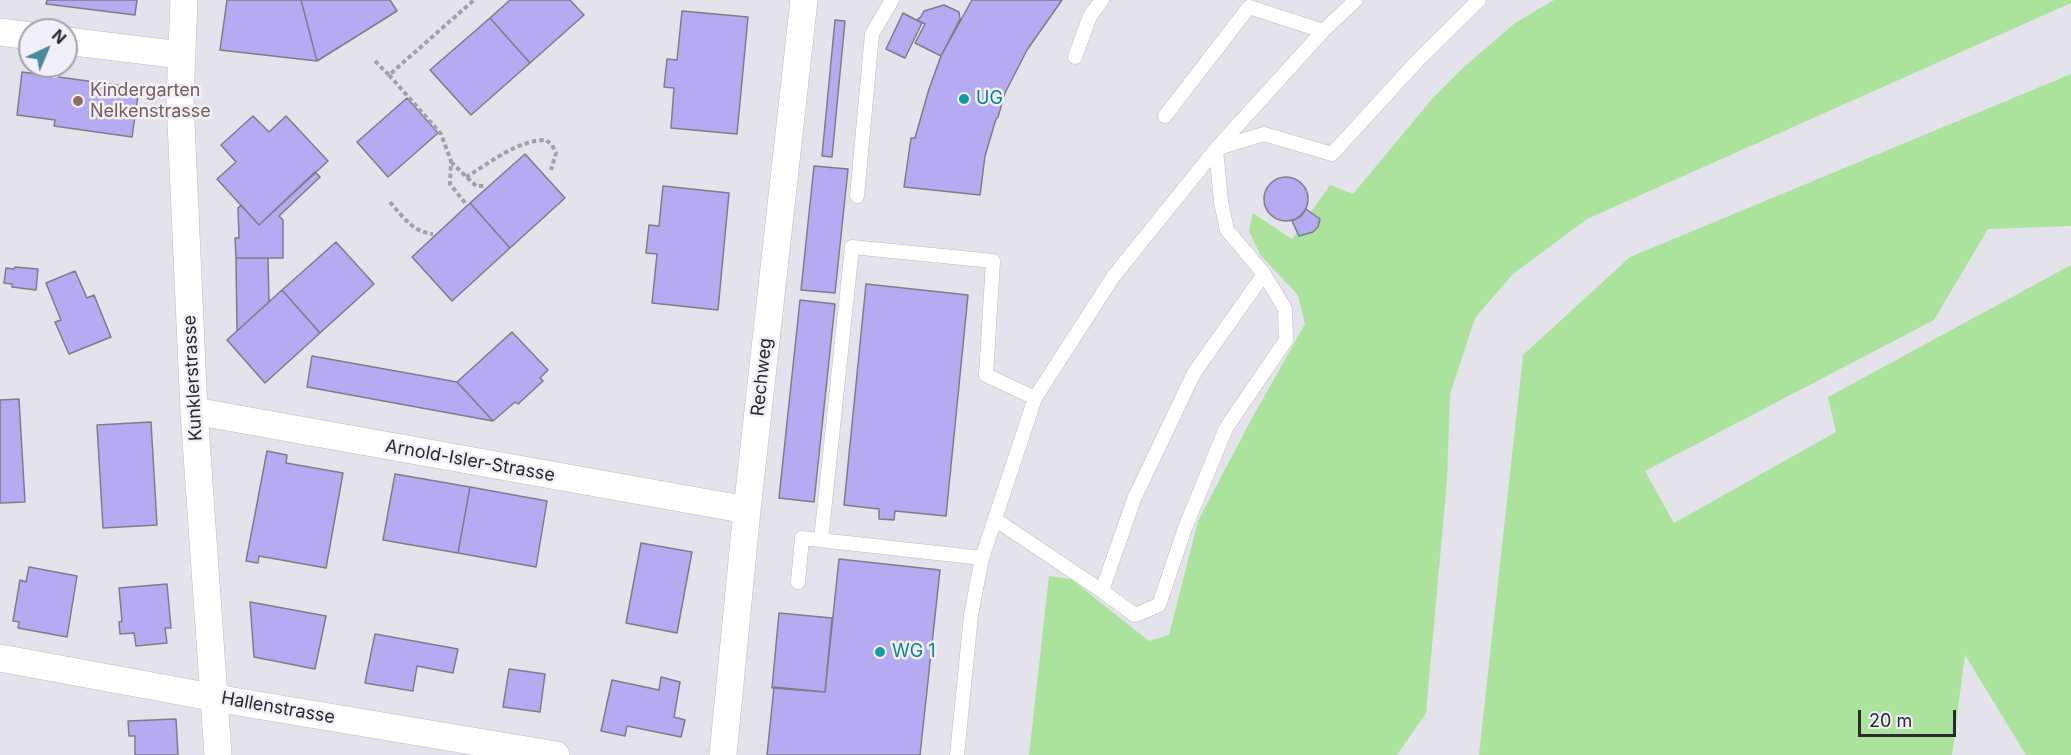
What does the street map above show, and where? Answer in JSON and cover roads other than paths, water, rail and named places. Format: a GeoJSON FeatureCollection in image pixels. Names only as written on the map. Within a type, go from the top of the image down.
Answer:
{"type":"FeatureCollection","features":[{"type":"Feature","properties":{"kind":"street","name":"Kunklerstrasse"},"geometry":{"type":"LineString","coordinates":[[184,0],[180,100],[194,411],[218,755]]}},
{"type":"Feature","properties":{"kind":"street","name":"Rechweg"},"geometry":{"type":"LineString","coordinates":[[723,755],[747,510],[804,0]]}},
{"type":"Feature","properties":{"kind":"street"},"geometry":{"type":"LineString","coordinates":[[0,32],[18,34]]}},
{"type":"Feature","properties":{"kind":"street"},"geometry":{"type":"LineString","coordinates":[[78,42],[181,55]]}},
{"type":"Feature","properties":{"kind":"street","name":"Arnold-Isler-Strasse"},"geometry":{"type":"LineString","coordinates":[[194,411],[747,510]]}},
{"type":"Feature","properties":{"kind":"street","name":"Hallenstrasse"},"geometry":{"type":"LineString","coordinates":[[0,658],[556,755]]}},
{"type":"Feature","properties":{"kind":"lane"},"geometry":{"type":"LineString","coordinates":[[857,196],[872,34],[892,0]]}},
{"type":"Feature","properties":{"kind":"lane"},"geometry":{"type":"LineString","coordinates":[[1075,57],[1090,16],[1102,0]]}},
{"type":"Feature","properties":{"kind":"lane"},"geometry":{"type":"LineString","coordinates":[[957,755],[971,615],[982,558],[1035,398],[1113,277],[1216,149],[1323,31],[1356,0]]}},
{"type":"Feature","properties":{"kind":"lane"},"geometry":{"type":"LineString","coordinates":[[1216,149],[1264,134],[1332,154],[1419,59],[1479,0]]}},
{"type":"Feature","properties":{"kind":"lane"},"geometry":{"type":"LineString","coordinates":[[1166,116],[1249,7],[1323,31]]}},
{"type":"Feature","properties":{"kind":"lane"},"geometry":{"type":"LineString","coordinates":[[996,520],[1135,615],[1159,605],[1185,528],[1226,428],[1286,340],[1285,309],[1263,274],[1227,230],[1221,202],[1216,149]]}},
{"type":"Feature","properties":{"kind":"lane"},"geometry":{"type":"LineString","coordinates":[[821,540],[852,247],[993,261],[986,375],[1035,398]]}},
{"type":"Feature","properties":{"kind":"lane"},"geometry":{"type":"LineString","coordinates":[[1102,591],[1134,499],[1194,373],[1263,274]]}},
{"type":"Feature","properties":{"kind":"lane"},"geometry":{"type":"LineString","coordinates":[[798,582],[802,538],[982,558]]}},
{"type":"Feature","properties":{"kind":"place","name":"UG"},"geometry":{"type":"Point","coordinates":[964,99]}},
{"type":"Feature","properties":{"kind":"place","name":"Kindergarten Nelkenstrasse"},"geometry":{"type":"Point","coordinates":[78,101]}},
{"type":"Feature","properties":{"kind":"place","name":"WG 1"},"geometry":{"type":"Point","coordinates":[880,652]}}]}
